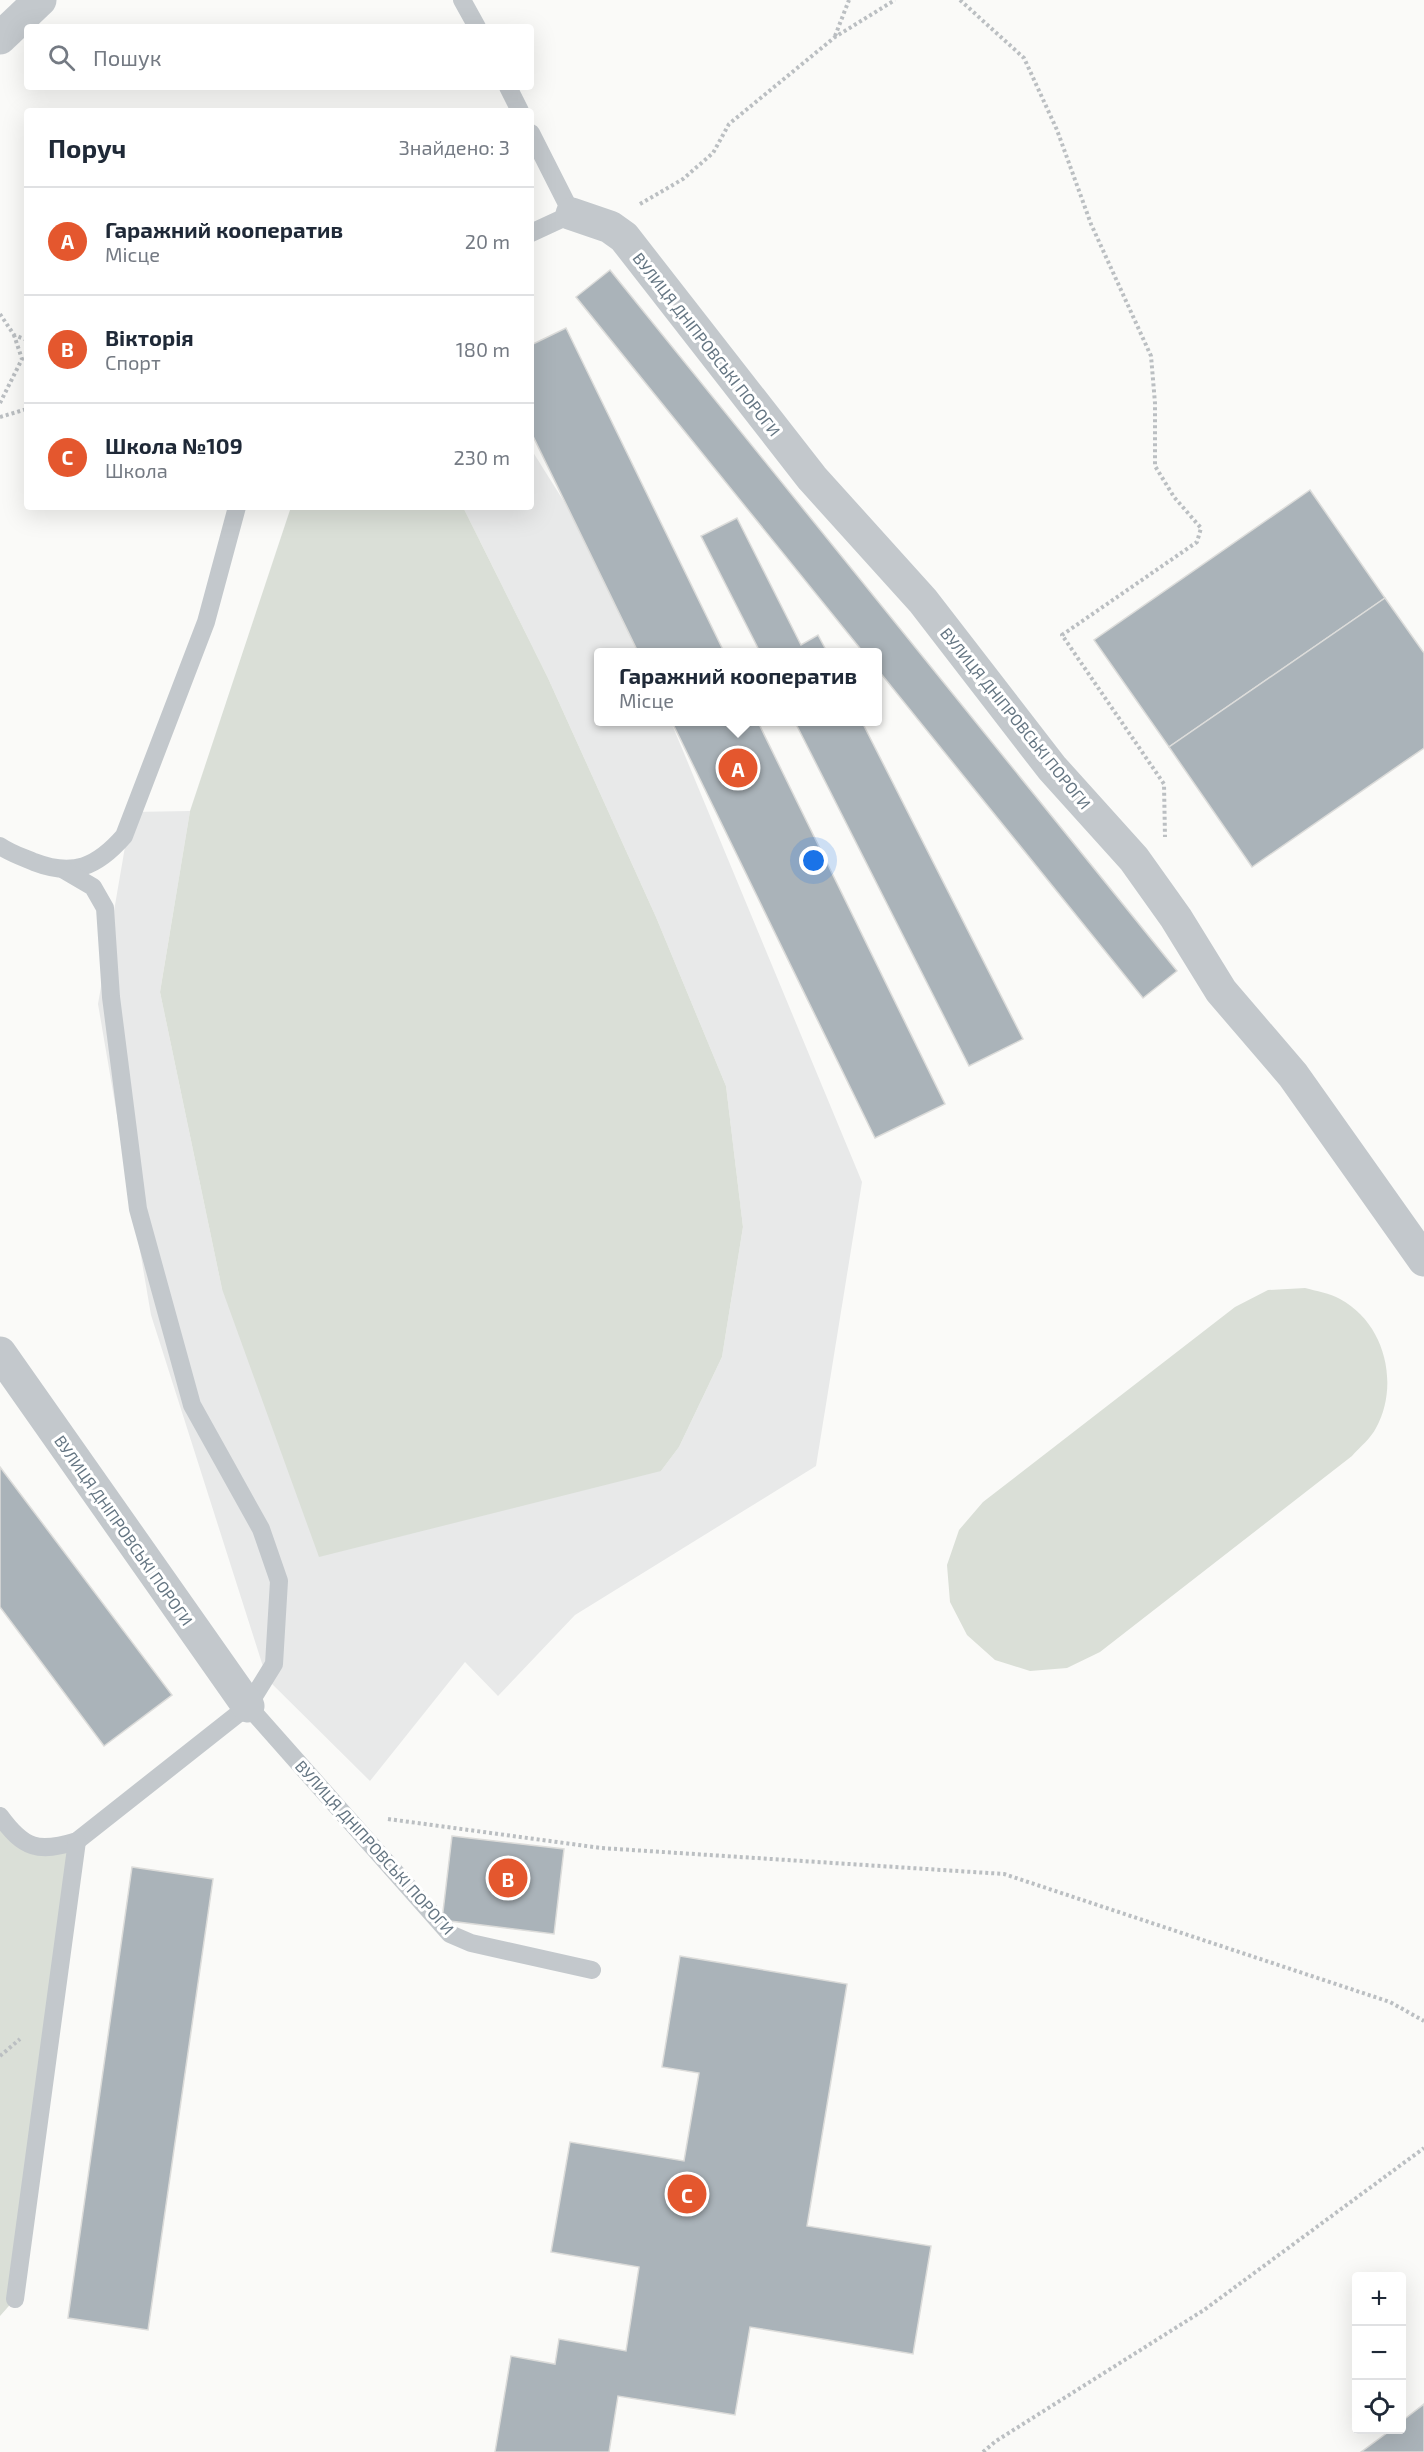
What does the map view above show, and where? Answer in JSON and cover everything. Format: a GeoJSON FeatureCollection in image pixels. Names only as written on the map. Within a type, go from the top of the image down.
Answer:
{"type":"FeatureCollection","features":[{"type":"Feature","properties":{"kind":"street"},"geometry":{"type":"LineString","coordinates":[[0,38],[40,0]]}},
{"type":"Feature","properties":{"kind":"street","name":"ВУЛИЦЯ ДНІПРОВСЬКІ ПОРОГИ"},"geometry":{"type":"LineString","coordinates":[[572,214],[610,227],[624,237],[812,478],[923,601],[1052,768],[1134,859],[1176,918],[1221,991],[1293,1075],[1424,1260]]}},
{"type":"Feature","properties":{"kind":"street","name":"ВУЛИЦЯ ДНІПРОВСЬКІ ПОРОГИ"},"geometry":{"type":"LineString","coordinates":[[0,1353],[248,1706]]}},
{"type":"Feature","properties":{"kind":"lane"},"geometry":{"type":"LineString","coordinates":[[462,0],[475,24]]}},
{"type":"Feature","properties":{"kind":"lane"},"geometry":{"type":"LineString","coordinates":[[510,90],[518,108]]}},
{"type":"Feature","properties":{"kind":"lane"},"geometry":{"type":"LineString","coordinates":[[534,139],[572,214],[534,232]]}},
{"type":"Feature","properties":{"kind":"lane"},"geometry":{"type":"LineString","coordinates":[[0,846],[9,852],[53,869],[64,870],[88,865],[111,851],[124,836],[206,622],[236,510]]}},
{"type":"Feature","properties":{"kind":"lane"},"geometry":{"type":"LineString","coordinates":[[0,1816],[15,1837],[35,1846],[53,1848],[77,1841],[248,1706],[274,1664],[279,1581],[261,1529],[192,1405],[138,1209],[111,997],[105,908],[93,887],[64,870]]}},
{"type":"Feature","properties":{"kind":"lane","name":"ВУЛИЦЯ ДНІПРОВСЬКІ ПОРОГИ"},"geometry":{"type":"LineString","coordinates":[[248,1706],[450,1934],[471,1944],[592,1970]]}},
{"type":"Feature","properties":{"kind":"lane"},"geometry":{"type":"LineString","coordinates":[[15,2299],[77,1841]]}},
{"type":"Feature","properties":{"kind":"path"},"geometry":{"type":"LineString","coordinates":[[835,37],[849,0]]}},
{"type":"Feature","properties":{"kind":"path"},"geometry":{"type":"LineString","coordinates":[[624,237],[640,203],[683,179],[713,153],[729,124],[835,37],[895,0]]}},
{"type":"Feature","properties":{"kind":"path"},"geometry":{"type":"LineString","coordinates":[[960,0],[1024,58],[1057,130],[1091,224],[1151,356],[1155,403],[1155,466],[1174,497],[1201,528],[1197,542],[1062,635],[1164,784],[1165,842]]}},
{"type":"Feature","properties":{"kind":"path"},"geometry":{"type":"LineString","coordinates":[[0,314],[15,335],[22,359],[0,403]]}},
{"type":"Feature","properties":{"kind":"path"},"geometry":{"type":"LineString","coordinates":[[15,335],[24,339]]}},
{"type":"Feature","properties":{"kind":"path"},"geometry":{"type":"LineString","coordinates":[[0,417],[24,410]]}},
{"type":"Feature","properties":{"kind":"path"},"geometry":{"type":"LineString","coordinates":[[343,1813],[601,1848],[1004,1874],[1390,2002],[1424,2021]]}},
{"type":"Feature","properties":{"kind":"path"},"geometry":{"type":"LineString","coordinates":[[983,2452],[996,2441],[1204,2310],[1424,2148]]}},
{"type":"Feature","properties":{"kind":"shaded area"},"geometry":{"type":"Polygon","coordinates":[[[534,454],[607,570],[640,648],[594,648],[594,726],[673,726],[862,1182],[816,1466],[575,1615],[498,1696],[465,1662],[370,1781],[267,1679],[151,1315],[98,1004],[131,812],[190,811],[160,992],[222,1289],[661,1471],[679,1447],[722,1357],[743,1227],[726,1086],[656,917],[548,678],[464,510],[534,510],[534,454]]]}},
{"type":"Feature","properties":{"kind":"shaded area"},"geometry":{"type":"Polygon","coordinates":[[[290,510],[464,510],[548,678],[656,917],[726,1086],[743,1227],[722,1357],[679,1447],[661,1471],[319,1557],[222,1289],[160,992],[190,811],[290,510]]]}},
{"type":"Feature","properties":{"kind":"shaded area"},"geometry":{"type":"Polygon","coordinates":[[[1305,1288],[1336,1297],[1355,1310],[1368,1323],[1384,1356],[1387,1393],[1383,1411],[1374,1432],[1352,1456],[1100,1652],[1067,1668],[1030,1671],[995,1660],[967,1635],[950,1602],[947,1565],[959,1530],[983,1502],[1235,1307],[1268,1290],[1305,1288]]]}},
{"type":"Feature","properties":{"kind":"shaded area"},"geometry":{"type":"Polygon","coordinates":[[[0,1816],[15,1837],[77,1841],[15,2299],[0,2316],[0,1816]]]}},
{"type":"Feature","properties":{"kind":"building"},"geometry":{"type":"Polygon","coordinates":[[[610,270],[1177,971],[1143,998],[882,675],[882,648],[860,648],[576,297],[610,270]]]}},
{"type":"Feature","properties":{"kind":"building"},"geometry":{"type":"Polygon","coordinates":[[[566,328],[722,648],[636,648],[534,438],[534,344],[566,328]]]}},
{"type":"Feature","properties":{"kind":"building"},"geometry":{"type":"Polygon","coordinates":[[[1310,490],[1385,598],[1169,747],[1094,640],[1310,490]]]}},
{"type":"Feature","properties":{"kind":"building"},"geometry":{"type":"Polygon","coordinates":[[[737,518],[801,645],[818,635],[825,648],[758,648],[701,536],[737,518]]]}},
{"type":"Feature","properties":{"kind":"building"},"geometry":{"type":"Polygon","coordinates":[[[1385,598],[1424,653],[1424,748],[1252,867],[1169,747],[1385,598]]]}},
{"type":"Feature","properties":{"kind":"building"},"geometry":{"type":"Polygon","coordinates":[[[674,726],[760,726],[945,1104],[875,1138],[674,726]]]}},
{"type":"Feature","properties":{"kind":"building"},"geometry":{"type":"Polygon","coordinates":[[[797,726],[864,726],[1023,1039],[969,1066],[797,726]]]}},
{"type":"Feature","properties":{"kind":"building"},"geometry":{"type":"Polygon","coordinates":[[[0,1467],[172,1695],[104,1746],[0,1607],[0,1467]]]}},
{"type":"Feature","properties":{"kind":"building"},"geometry":{"type":"Polygon","coordinates":[[[452,1836],[564,1849],[554,1934],[442,1920],[452,1836]]]}},
{"type":"Feature","properties":{"kind":"building"},"geometry":{"type":"Polygon","coordinates":[[[132,1867],[213,1879],[148,2330],[68,2318],[132,1867]]]}},
{"type":"Feature","properties":{"kind":"building"},"geometry":{"type":"Polygon","coordinates":[[[680,1956],[847,1984],[807,2226],[931,2246],[913,2354],[750,2327],[735,2415],[618,2396],[609,2452],[495,2452],[511,2356],[555,2364],[559,2339],[626,2351],[639,2267],[551,2252],[570,2142],[684,2161],[699,2073],[662,2067],[680,1956]]]}},
{"type":"Feature","properties":{"kind":"building"},"geometry":{"type":"Polygon","coordinates":[[[1424,2404],[1424,2452],[1361,2452],[1386,2434],[1406,2434],[1406,2418],[1424,2404]]]}},
{"type":"Feature","properties":{"kind":"place","name":"Гаражний кооператив"},"geometry":{"type":"Point","coordinates":[738,768]}},
{"type":"Feature","properties":{"kind":"place","name":"Вікторія"},"geometry":{"type":"Point","coordinates":[508,1878]}},
{"type":"Feature","properties":{"kind":"place","name":"Школа №109"},"geometry":{"type":"Point","coordinates":[687,2194]}}]}
